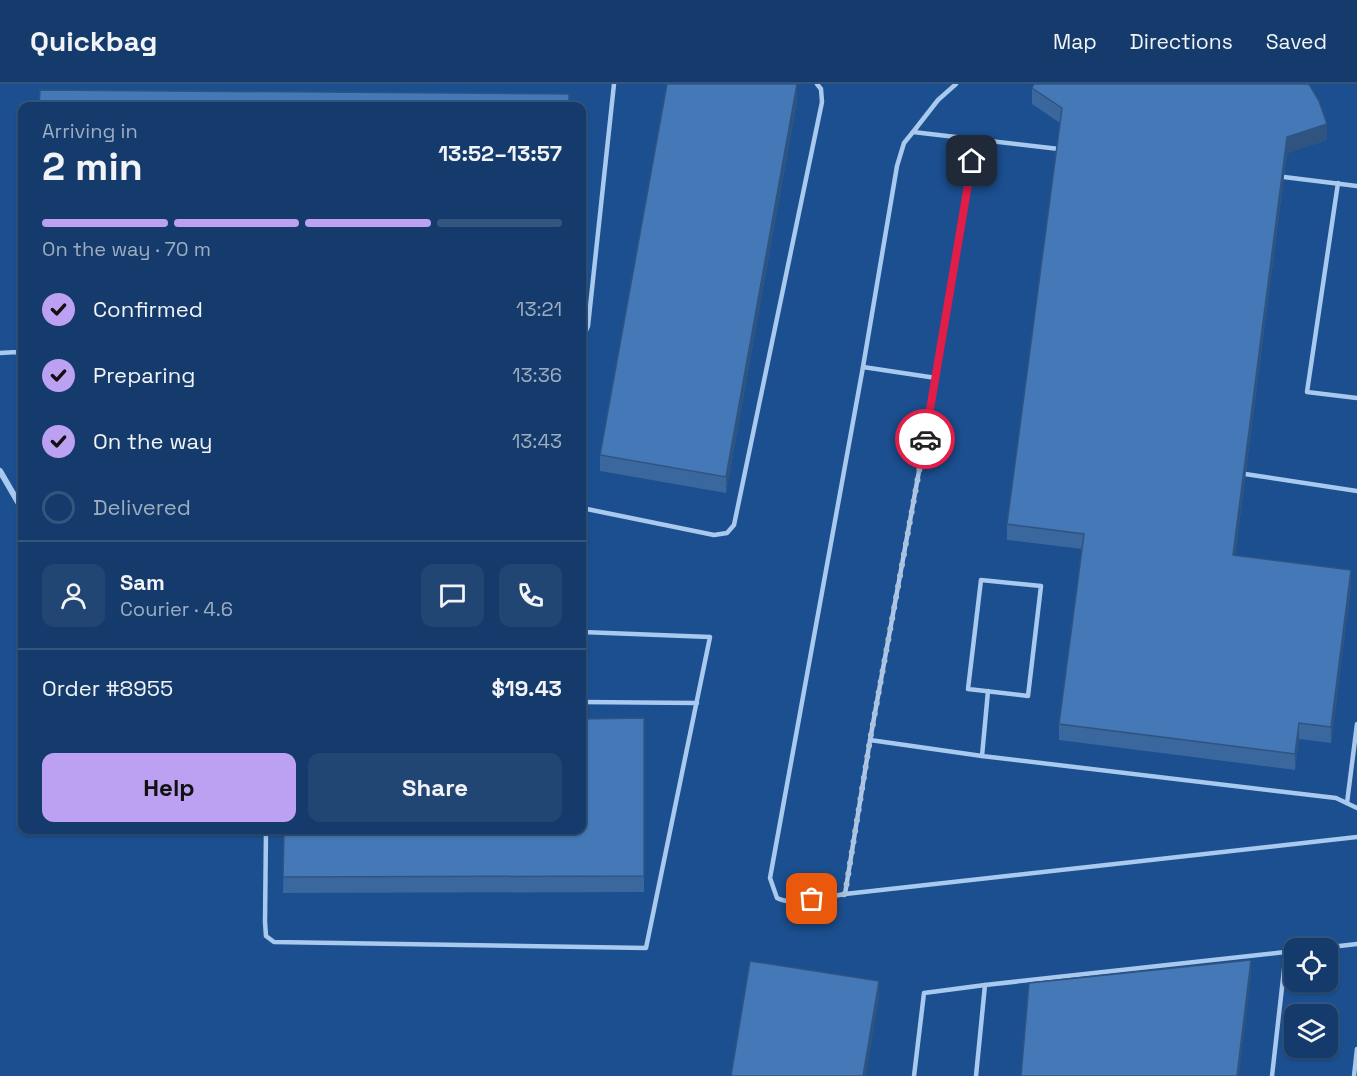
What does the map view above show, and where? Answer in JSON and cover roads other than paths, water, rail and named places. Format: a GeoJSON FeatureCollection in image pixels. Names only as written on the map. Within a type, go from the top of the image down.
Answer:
{"type":"FeatureCollection","features":[{"type":"Feature","properties":{"kind":"street"},"geometry":{"type":"LineString","coordinates":[[0,471],[18,502]]}},
{"type":"Feature","properties":{"kind":"lane"},"geometry":{"type":"LineString","coordinates":[[586,331],[614,84]]}},
{"type":"Feature","properties":{"kind":"lane"},"geometry":{"type":"LineString","coordinates":[[586,509],[714,535],[727,533],[734,525],[822,102],[821,89],[817,84]]}},
{"type":"Feature","properties":{"kind":"lane"},"geometry":{"type":"LineString","coordinates":[[956,84],[938,100],[904,143],[897,166],[863,367],[770,878],[777,898],[785,902],[1357,837]]}},
{"type":"Feature","properties":{"kind":"lane"},"geometry":{"type":"LineString","coordinates":[[913,132],[1059,149]]}},
{"type":"Feature","properties":{"kind":"lane"},"geometry":{"type":"LineString","coordinates":[[845,894],[870,740],[936,378],[975,139]]}},
{"type":"Feature","properties":{"kind":"lane"},"geometry":{"type":"LineString","coordinates":[[1284,177],[1357,186]]}},
{"type":"Feature","properties":{"kind":"lane"},"geometry":{"type":"LineString","coordinates":[[1338,183],[1307,392],[1357,398]]}},
{"type":"Feature","properties":{"kind":"lane"},"geometry":{"type":"LineString","coordinates":[[0,353],[17,351]]}},
{"type":"Feature","properties":{"kind":"lane"},"geometry":{"type":"LineString","coordinates":[[863,367],[936,378]]}},
{"type":"Feature","properties":{"kind":"lane"},"geometry":{"type":"LineString","coordinates":[[1245,474],[1357,491]]}},
{"type":"Feature","properties":{"kind":"lane"},"geometry":{"type":"LineString","coordinates":[[981,580],[1041,586],[1028,696],[988,692],[968,689],[981,580]]}},
{"type":"Feature","properties":{"kind":"lane"},"geometry":{"type":"LineString","coordinates":[[266,834],[266,936],[274,942],[646,948],[710,637],[586,632]]}},
{"type":"Feature","properties":{"kind":"lane"},"geometry":{"type":"LineString","coordinates":[[982,756],[988,692]]}},
{"type":"Feature","properties":{"kind":"lane"},"geometry":{"type":"LineString","coordinates":[[586,702],[697,703]]}},
{"type":"Feature","properties":{"kind":"lane"},"geometry":{"type":"LineString","coordinates":[[1347,803],[1357,724]]}},
{"type":"Feature","properties":{"kind":"lane"},"geometry":{"type":"LineString","coordinates":[[870,740],[982,756],[1336,798],[1357,808]]}},
{"type":"Feature","properties":{"kind":"lane"},"geometry":{"type":"LineString","coordinates":[[1338,946],[1357,944]]}},
{"type":"Feature","properties":{"kind":"lane"},"geometry":{"type":"LineString","coordinates":[[914,1076],[924,993],[1284,952]]}},
{"type":"Feature","properties":{"kind":"lane"},"geometry":{"type":"LineString","coordinates":[[1272,1076],[1284,970]]}},
{"type":"Feature","properties":{"kind":"lane"},"geometry":{"type":"LineString","coordinates":[[976,1076],[985,985]]}},
{"type":"Feature","properties":{"kind":"lane"},"geometry":{"type":"LineString","coordinates":[[1354,1076],[1357,1049]]}}]}
